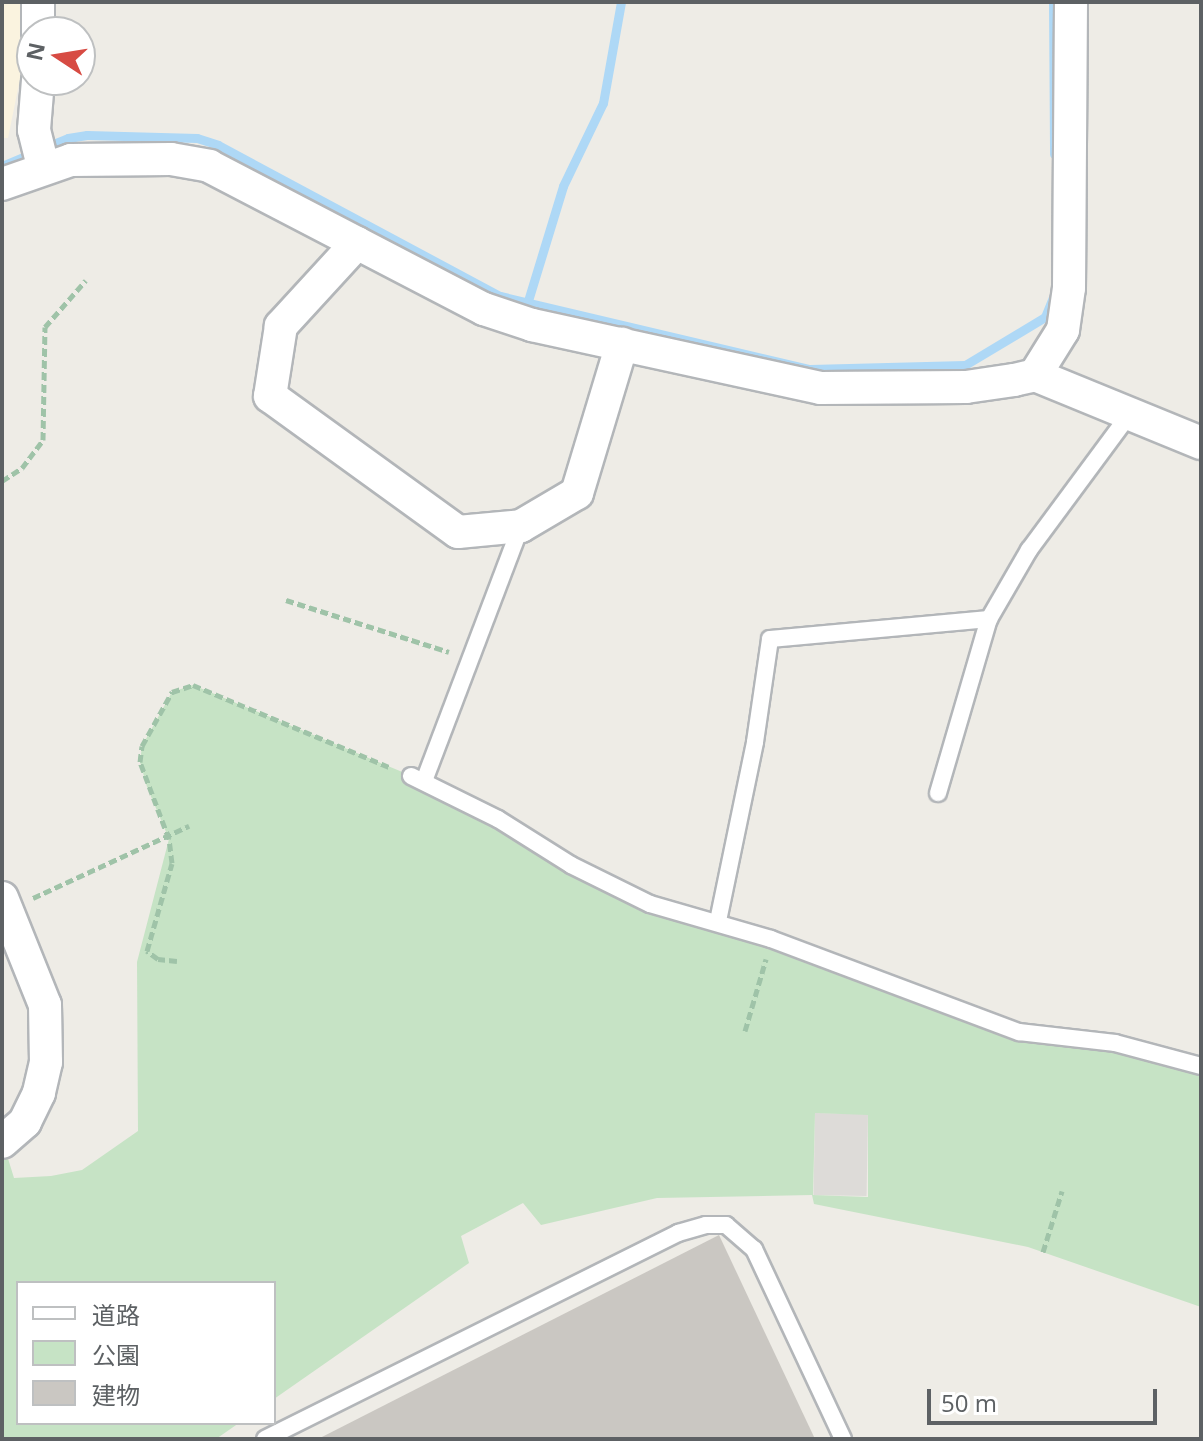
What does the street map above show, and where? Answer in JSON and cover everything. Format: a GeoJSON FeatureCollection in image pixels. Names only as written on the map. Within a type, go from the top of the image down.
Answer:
{"type":"FeatureCollection","features":[{"type":"Feature","properties":{"kind":"street"},"geometry":{"type":"LineString","coordinates":[[1035,375],[1063,330],[1069,288],[1071,2]]}},
{"type":"Feature","properties":{"kind":"street"},"geometry":{"type":"LineString","coordinates":[[37,96],[34,130],[43,167]]}},
{"type":"Feature","properties":{"kind":"street"},"geometry":{"type":"LineString","coordinates":[[2,184],[43,167],[71,160],[171,159],[209,166],[484,309],[532,325],[821,388],[966,387],[1035,375],[1201,443]]}},
{"type":"Feature","properties":{"kind":"street"},"geometry":{"type":"LineString","coordinates":[[357,243],[281,326],[270,396],[458,532],[521,526],[577,493],[622,344]]}},
{"type":"Feature","properties":{"kind":"street"},"geometry":{"type":"LineString","coordinates":[[2,1142],[25,1122],[39,1093],[46,1062],[45,1005],[4,904]]}},
{"type":"Feature","properties":{"kind":"lane"},"geometry":{"type":"LineString","coordinates":[[938,793],[989,619],[1029,550],[1129,415]]}},
{"type":"Feature","properties":{"kind":"lane"},"geometry":{"type":"LineString","coordinates":[[521,526],[473,660],[417,779],[498,819],[571,865],[650,904],[718,921],[771,939],[1019,1032],[1115,1043],[1201,1066]]}},
{"type":"Feature","properties":{"kind":"lane"},"geometry":{"type":"LineString","coordinates":[[718,921],[755,742],[770,639],[989,619]]}},
{"type":"Feature","properties":{"kind":"lane"},"geometry":{"type":"LineString","coordinates":[[265,1439],[678,1233],[706,1225],[726,1225],[754,1249],[843,1439]]}},
{"type":"Feature","properties":{"kind":"path"},"geometry":{"type":"LineString","coordinates":[[2,481],[22,468],[43,440],[45,327],[86,280]]}},
{"type":"Feature","properties":{"kind":"path"},"geometry":{"type":"LineString","coordinates":[[286,600],[473,660]]}},
{"type":"Feature","properties":{"kind":"path"},"geometry":{"type":"LineString","coordinates":[[177,961],[158,959],[147,951],[172,863],[169,839],[140,762],[142,746],[172,692],[181,686],[193,685],[417,779]]}},
{"type":"Feature","properties":{"kind":"path"},"geometry":{"type":"LineString","coordinates":[[4,904],[169,839],[189,826]]}},
{"type":"Feature","properties":{"kind":"path"},"geometry":{"type":"LineString","coordinates":[[745,1031],[771,939]]}},
{"type":"Feature","properties":{"kind":"path"},"geometry":{"type":"LineString","coordinates":[[1043,1252],[1062,1191]]}},
{"type":"Feature","properties":{"kind":"shaded area"},"geometry":{"type":"Polygon","coordinates":[[[2,2],[20,2],[20,16],[16,16],[17,96],[8,138],[2,138],[2,2]]]}},
{"type":"Feature","properties":{"kind":"shaded area"},"geometry":{"type":"Polygon","coordinates":[[[815,1113],[868,1114],[867,1196],[814,1195],[815,1113]]]}},
{"type":"Feature","properties":{"kind":"green space"},"geometry":{"type":"Polygon","coordinates":[[[193,685],[424,781],[650,904],[1019,1032],[1201,1066],[1201,1307],[1028,1247],[814,1204],[812,1195],[657,1198],[541,1225],[523,1203],[461,1236],[469,1263],[276,1398],[276,1281],[16,1281],[16,1425],[236,1425],[216,1439],[2,1439],[2,1153],[6,1152],[14,1178],[51,1176],[82,1170],[138,1131],[137,962],[169,839],[147,787],[140,762],[142,746],[172,692],[193,685]],[[815,1113],[813,1195],[868,1197],[868,1115],[815,1113]]]}},
{"type":"Feature","properties":{"kind":"building"},"geometry":{"type":"Polygon","coordinates":[[[719,1235],[815,1439],[318,1439],[719,1235]]]}},
{"type":"Feature","properties":{"kind":"waterway"},"geometry":{"type":"LineString","coordinates":[[527,304],[563,186],[603,103],[621,2]]}},
{"type":"Feature","properties":{"kind":"waterway"},"geometry":{"type":"LineString","coordinates":[[1053,2],[1054,154]]}},
{"type":"Feature","properties":{"kind":"waterway"},"geometry":{"type":"LineString","coordinates":[[46,147],[68,138],[87,135],[197,138],[218,145],[500,296],[810,369],[965,365],[1045,317],[1055,292]]}},
{"type":"Feature","properties":{"kind":"waterway"},"geometry":{"type":"LineString","coordinates":[[2,166],[32,153]]}}]}
